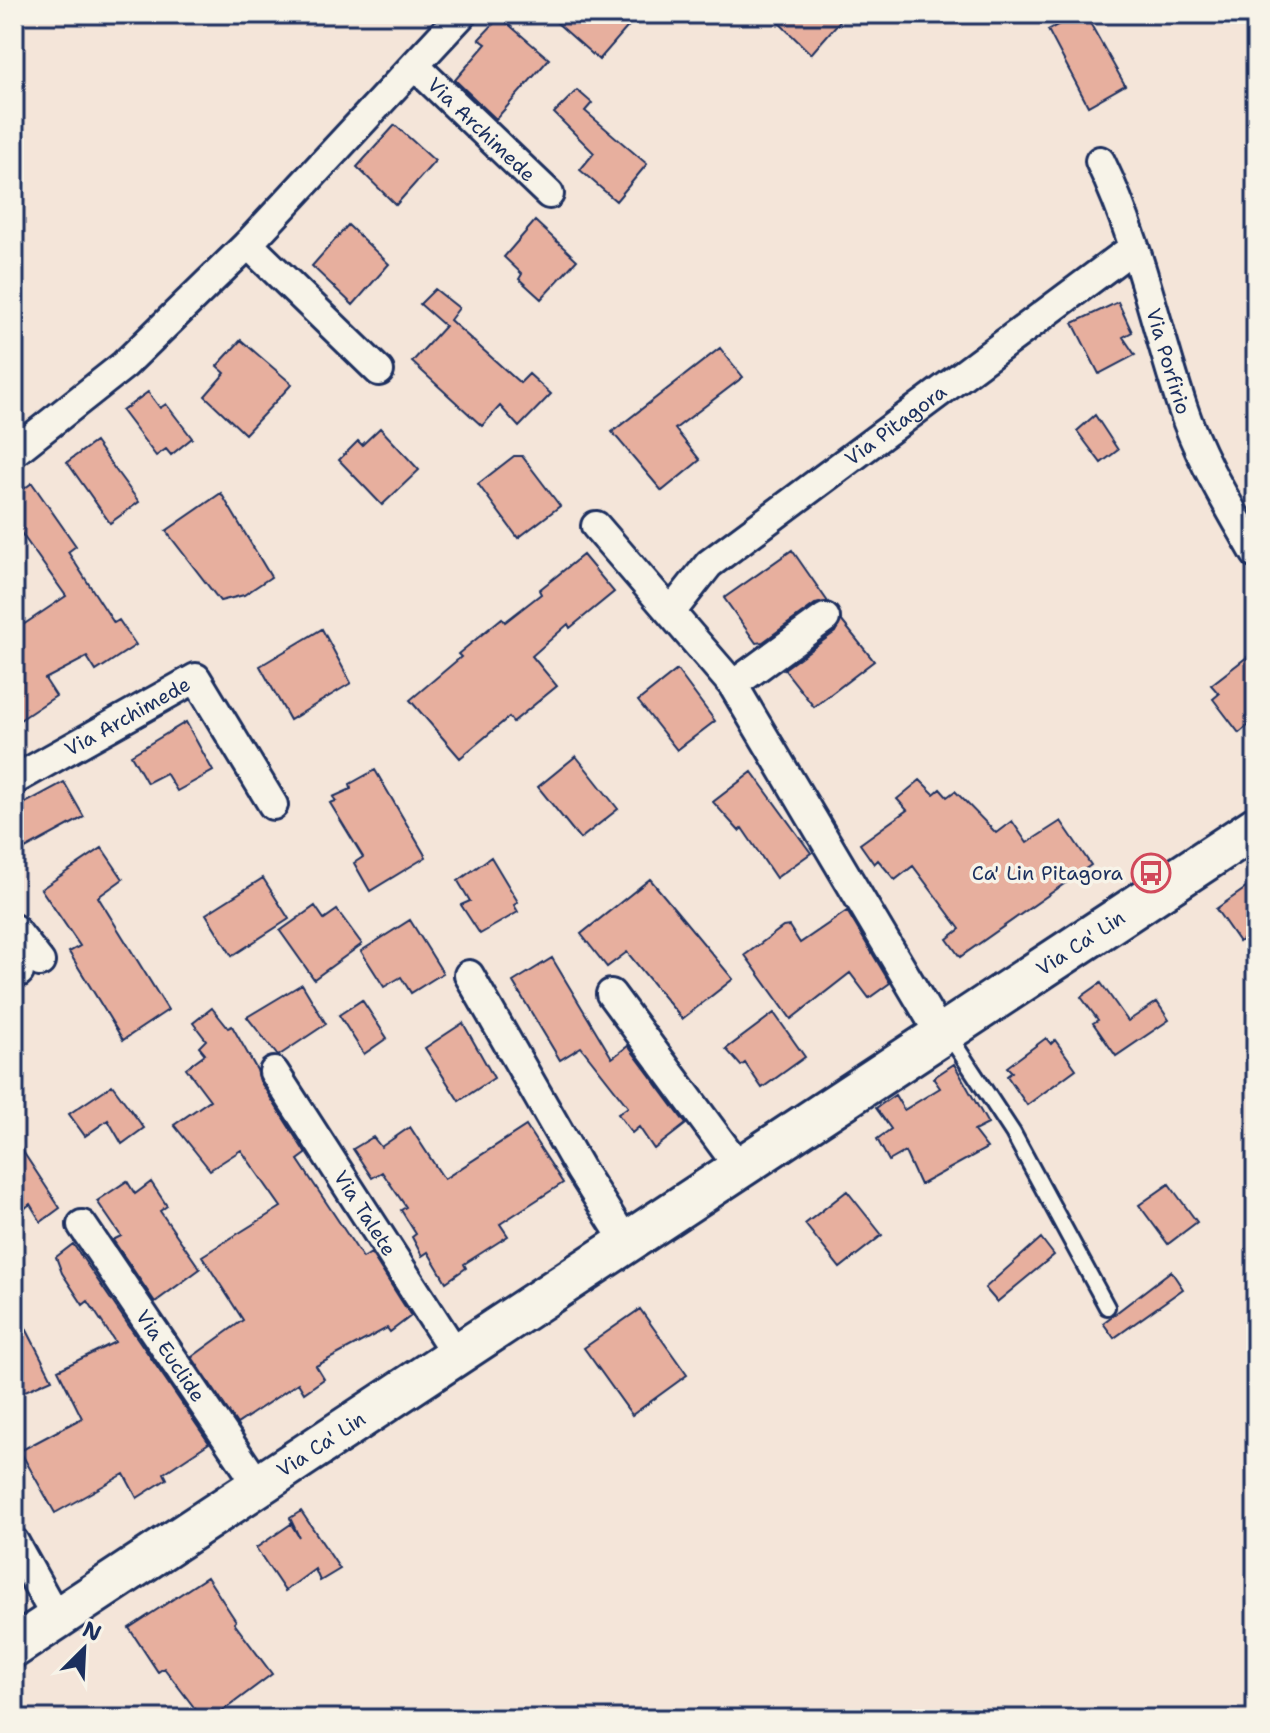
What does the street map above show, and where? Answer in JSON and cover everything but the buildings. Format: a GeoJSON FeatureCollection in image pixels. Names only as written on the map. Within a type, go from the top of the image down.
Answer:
{"type":"FeatureCollection","features":[{"type":"Feature","properties":{"kind":"street","name":"Via Archimede"},"geometry":{"type":"LineString","coordinates":[[14,452],[124,365],[248,244],[462,14]]}},
{"type":"Feature","properties":{"kind":"street","name":"Via Archimede"},"geometry":{"type":"LineString","coordinates":[[415,66],[549,194]]}},
{"type":"Feature","properties":{"kind":"street","name":"Via Porfirio"},"geometry":{"type":"LineString","coordinates":[[1100,161],[1115,192],[1155,309],[1182,407],[1207,466],[1256,554]]}},
{"type":"Feature","properties":{"kind":"street"},"geometry":{"type":"LineString","coordinates":[[248,244],[379,371]]}},
{"type":"Feature","properties":{"kind":"street","name":"Via Pitagora"},"geometry":{"type":"LineString","coordinates":[[671,612],[709,564],[1133,248]]}},
{"type":"Feature","properties":{"kind":"street"},"geometry":{"type":"LineString","coordinates":[[596,526],[733,685],[943,1032]]}},
{"type":"Feature","properties":{"kind":"street"},"geometry":{"type":"LineString","coordinates":[[733,685],[825,618]]}},
{"type":"Feature","properties":{"kind":"street","name":"Via Archimede"},"geometry":{"type":"LineString","coordinates":[[14,780],[196,678],[273,805]]}},
{"type":"Feature","properties":{"kind":"street","name":"Via Ca' Lin"},"geometry":{"type":"LineString","coordinates":[[14,1647],[1256,827]]}},
{"type":"Feature","properties":{"kind":"street"},"geometry":{"type":"LineString","coordinates":[[14,929],[24,966]]}},
{"type":"Feature","properties":{"kind":"street"},"geometry":{"type":"LineString","coordinates":[[469,975],[581,1171],[626,1242]]}},
{"type":"Feature","properties":{"kind":"street"},"geometry":{"type":"LineString","coordinates":[[611,994],[739,1167]]}},
{"type":"Feature","properties":{"kind":"street","name":"Via Talete"},"geometry":{"type":"LineString","coordinates":[[274,1072],[456,1354]]}},
{"type":"Feature","properties":{"kind":"street","name":"Via Euclide"},"geometry":{"type":"LineString","coordinates":[[82,1225],[259,1486]]}},
{"type":"Feature","properties":{"kind":"street"},"geometry":{"type":"LineString","coordinates":[[14,1542],[57,1619]]}},
{"type":"Feature","properties":{"kind":"lane"},"geometry":{"type":"LineString","coordinates":[[943,1032],[1013,1133],[1107,1307]]}},
{"type":"Feature","properties":{"kind":"place","name":"Ca' Lin Pitagora"},"geometry":{"type":"Point","coordinates":[1151,873]}}]}
